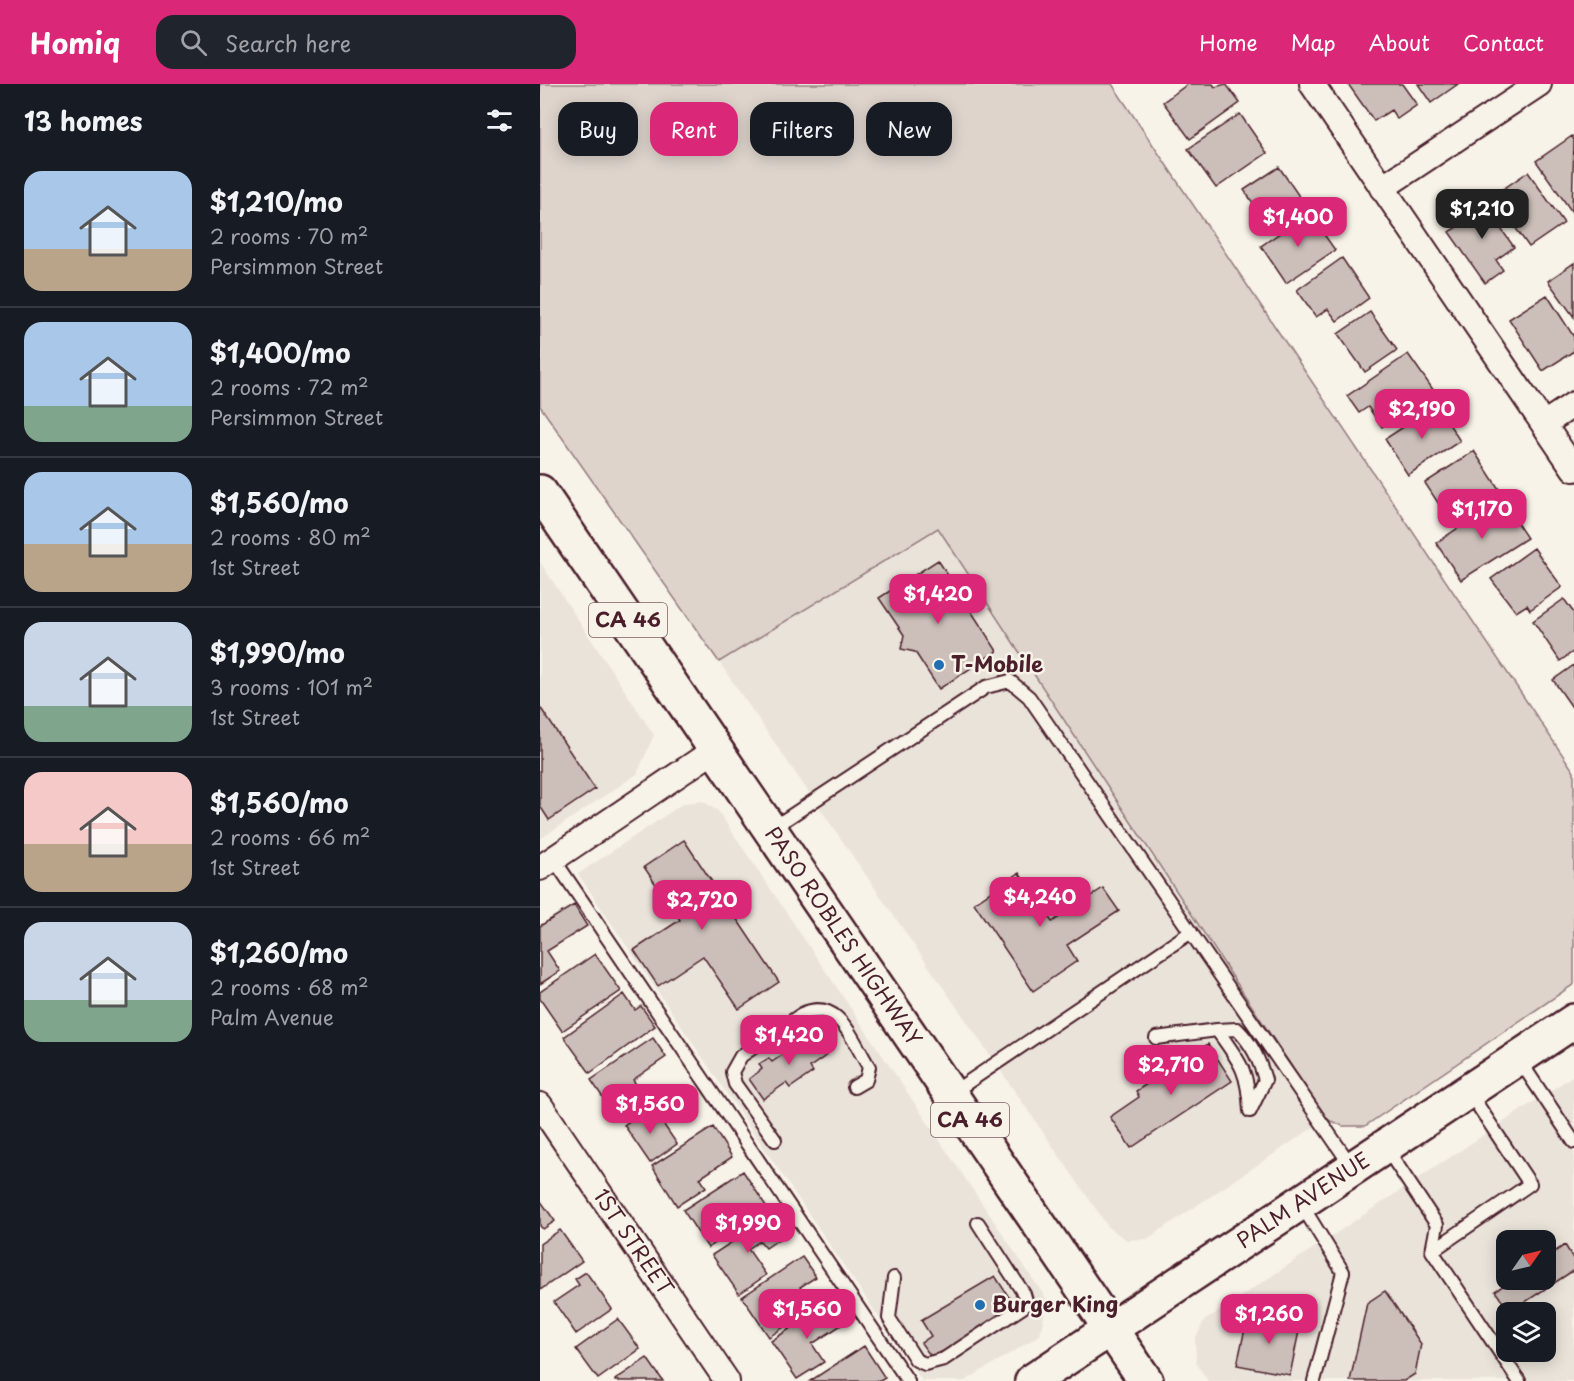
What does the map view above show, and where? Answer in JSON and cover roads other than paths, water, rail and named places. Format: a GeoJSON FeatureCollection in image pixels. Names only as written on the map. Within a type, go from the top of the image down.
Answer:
{"type":"FeatureCollection","features":[{"type":"Feature","properties":{"kind":"main road","name":"PASO ROBLES HIGHWAY"},"geometry":{"type":"LineString","coordinates":[[540,492],[952,1093],[1146,1381]]}},
{"type":"Feature","properties":{"kind":"main road","name":"PALM AVENUE"},"geometry":{"type":"LineString","coordinates":[[1032,1381],[1574,1021]]}},
{"type":"Feature","properties":{"kind":"street"},"geometry":{"type":"LineString","coordinates":[[1312,84],[1574,469]]}},
{"type":"Feature","properties":{"kind":"street"},"geometry":{"type":"LineString","coordinates":[[1382,188],[1539,84]]}},
{"type":"Feature","properties":{"kind":"street"},"geometry":{"type":"LineString","coordinates":[[1544,424],[1574,404]]}},
{"type":"Feature","properties":{"kind":"street"},"geometry":{"type":"LineString","coordinates":[[547,863],[716,749]]}},
{"type":"Feature","properties":{"kind":"street","name":"1ST STREET"},"geometry":{"type":"LineString","coordinates":[[540,1105],[727,1381]]}},
{"type":"Feature","properties":{"kind":"lane"},"geometry":{"type":"LineString","coordinates":[[771,829],[986,687],[1010,681],[1029,697],[1352,1168]]}},
{"type":"Feature","properties":{"kind":"lane"},"geometry":{"type":"LineString","coordinates":[[547,863],[908,1381]]}},
{"type":"Feature","properties":{"kind":"lane"},"geometry":{"type":"LineString","coordinates":[[952,1093],[1191,932]]}},
{"type":"Feature","properties":{"kind":"lane"},"geometry":{"type":"LineString","coordinates":[[775,1140],[735,1084],[732,1072],[741,1056],[802,1014],[813,1009],[824,1009],[837,1017],[869,1067],[866,1080],[854,1087]]}},
{"type":"Feature","properties":{"kind":"lane"},"geometry":{"type":"LineString","coordinates":[[1156,1038],[1217,1030],[1237,1029],[1249,1042],[1258,1058],[1265,1080],[1250,1111],[1249,1081],[1238,1059],[1217,1030]]}},
{"type":"Feature","properties":{"kind":"lane"},"geometry":{"type":"LineString","coordinates":[[1518,1058],[1574,1142]]}},
{"type":"Feature","properties":{"kind":"lane"},"geometry":{"type":"LineString","coordinates":[[1432,1251],[1530,1184],[1469,1091]]}},
{"type":"Feature","properties":{"kind":"lane"},"geometry":{"type":"LineString","coordinates":[[1385,1147],[1437,1225],[1432,1251],[1519,1381]]}},
{"type":"Feature","properties":{"kind":"lane"},"geometry":{"type":"LineString","coordinates":[[1301,1203],[1343,1272],[1314,1381]]}},
{"type":"Feature","properties":{"kind":"lane"},"geometry":{"type":"LineString","coordinates":[[894,1278],[889,1318],[912,1354],[920,1362],[930,1364],[939,1361],[993,1327],[1023,1307],[1026,1299],[978,1223]]}},
{"type":"Feature","properties":{"kind":"place","name":"T-Mobile"},"geometry":{"type":"Point","coordinates":[939,665]}},
{"type":"Feature","properties":{"kind":"place","name":"Burger King"},"geometry":{"type":"Point","coordinates":[980,1305]}}]}
